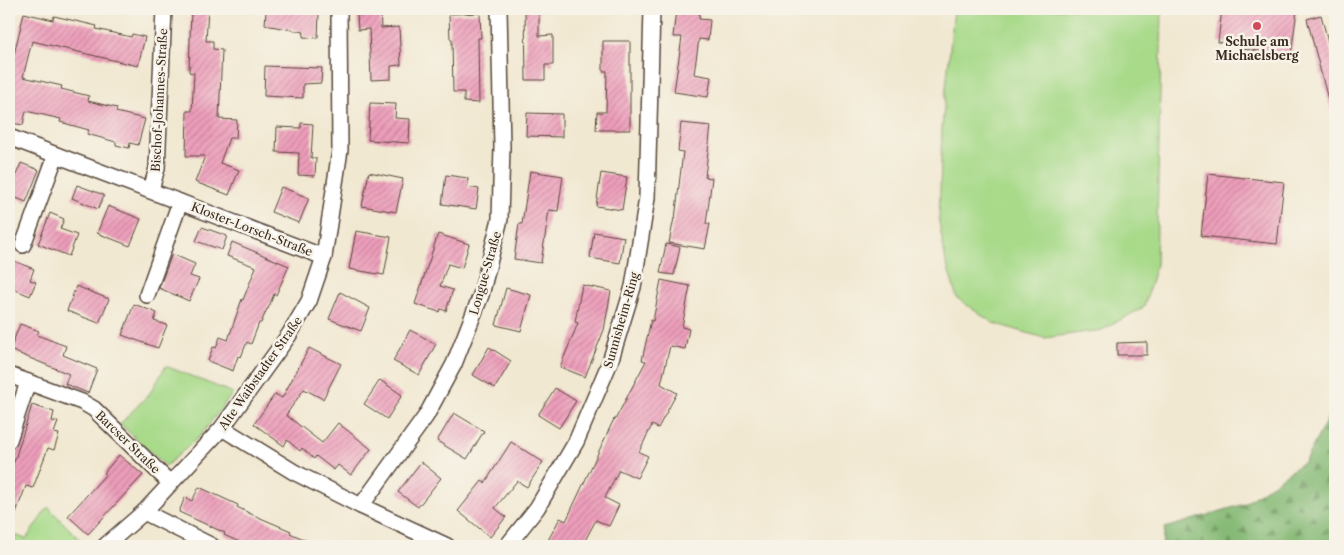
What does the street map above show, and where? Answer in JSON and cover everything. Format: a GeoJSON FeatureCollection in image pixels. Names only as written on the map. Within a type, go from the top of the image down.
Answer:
{"type":"FeatureCollection","features":[{"type":"Feature","properties":{"kind":"street","name":"Bischof-Johannes-Straße"},"geometry":{"type":"LineString","coordinates":[[151,190],[157,168],[164,9]]}},
{"type":"Feature","properties":{"kind":"street","name":"Alte Waibstadter Straße"},"geometry":{"type":"LineString","coordinates":[[105,546],[144,512],[222,428],[289,335],[309,301],[324,257],[340,150],[339,9]]}},
{"type":"Feature","properties":{"kind":"street","name":"Longue-Straße"},"geometry":{"type":"LineString","coordinates":[[361,506],[426,416],[454,364],[481,295],[500,219],[502,148],[499,9]]}},
{"type":"Feature","properties":{"kind":"street","name":"Sunnisheim-Ring"},"geometry":{"type":"LineString","coordinates":[[507,546],[537,508],[576,442],[610,362],[633,287],[647,198],[652,9]]}},
{"type":"Feature","properties":{"kind":"street","name":"Kloster-Lorsch-Straße"},"geometry":{"type":"LineString","coordinates":[[9,137],[324,257]]}},
{"type":"Feature","properties":{"kind":"street"},"geometry":{"type":"LineString","coordinates":[[23,245],[56,155]]}},
{"type":"Feature","properties":{"kind":"street","name":"Kloster-Lorsch-Straße"},"geometry":{"type":"LineString","coordinates":[[148,296],[180,202]]}},
{"type":"Feature","properties":{"kind":"street","name":"Barcser Straße"},"geometry":{"type":"LineString","coordinates":[[9,375],[82,402],[94,409],[170,483]]}},
{"type":"Feature","properties":{"kind":"street"},"geometry":{"type":"LineString","coordinates":[[9,440],[28,382]]}},
{"type":"Feature","properties":{"kind":"street"},"geometry":{"type":"LineString","coordinates":[[222,428],[294,472],[447,546]]}},
{"type":"Feature","properties":{"kind":"street"},"geometry":{"type":"LineString","coordinates":[[144,512],[212,546]]}},
{"type":"Feature","properties":{"kind":"green space"},"geometry":{"type":"Polygon","coordinates":[[[954,9],[1162,9],[1156,265],[1144,307],[1102,330],[1044,338],[993,323],[957,298],[946,262],[939,222],[942,127],[954,9]]]}},
{"type":"Feature","properties":{"kind":"green space"},"geometry":{"type":"Polygon","coordinates":[[[166,366],[233,393],[200,436],[166,466],[120,424],[150,393],[166,366]]]}},
{"type":"Feature","properties":{"kind":"green space"},"geometry":{"type":"Polygon","coordinates":[[[1335,404],[1335,546],[1162,546],[1165,528],[1244,504],[1305,461],[1335,404]]]}},
{"type":"Feature","properties":{"kind":"green space"},"geometry":{"type":"Polygon","coordinates":[[[48,507],[86,546],[9,546],[9,533],[26,539],[48,507]]]}},
{"type":"Feature","properties":{"kind":"building"},"geometry":{"type":"Polygon","coordinates":[[[191,9],[208,9],[206,41],[213,41],[213,49],[222,50],[219,119],[237,120],[236,138],[229,138],[220,163],[239,170],[229,195],[195,182],[205,156],[186,156],[187,111],[192,111],[194,73],[189,72],[191,9]]]}},
{"type":"Feature","properties":{"kind":"building"},"geometry":{"type":"Polygon","coordinates":[[[367,9],[380,9],[381,28],[399,27],[401,65],[391,66],[391,79],[371,80],[369,29],[358,30],[357,15],[368,15],[367,9]]]}},
{"type":"Feature","properties":{"kind":"building"},"geometry":{"type":"Polygon","coordinates":[[[525,9],[539,9],[539,36],[553,35],[553,65],[545,65],[545,80],[526,80],[525,9]]]}},
{"type":"Feature","properties":{"kind":"building"},"geometry":{"type":"Polygon","coordinates":[[[676,9],[700,9],[699,19],[710,20],[708,40],[699,39],[694,74],[711,77],[708,97],[674,92],[682,37],[673,37],[676,9]]]}},
{"type":"Feature","properties":{"kind":"building","name":"Schule am Michaelsberg"},"geometry":{"type":"Polygon","coordinates":[[[1222,9],[1297,10],[1291,55],[1242,49],[1242,45],[1218,42],[1222,9]]]}},
{"type":"Feature","properties":{"kind":"building"},"geometry":{"type":"Polygon","coordinates":[[[266,11],[319,13],[318,38],[303,37],[304,32],[265,25],[266,11]]]}},
{"type":"Feature","properties":{"kind":"building"},"geometry":{"type":"Polygon","coordinates":[[[24,13],[53,20],[54,16],[97,26],[96,29],[131,37],[132,34],[145,37],[138,66],[32,41],[23,77],[62,86],[61,89],[89,96],[88,101],[117,108],[116,112],[145,119],[138,145],[130,143],[129,148],[116,145],[116,142],[87,134],[89,130],[60,122],[61,119],[26,111],[23,125],[11,123],[14,108],[9,107],[9,75],[24,13]]]}},
{"type":"Feature","properties":{"kind":"building"},"geometry":{"type":"Polygon","coordinates":[[[480,13],[481,38],[478,38],[479,103],[464,102],[464,92],[453,92],[452,39],[450,39],[449,14],[480,13]]]}},
{"type":"Feature","properties":{"kind":"building"},"geometry":{"type":"Polygon","coordinates":[[[1321,15],[1335,68],[1335,111],[1331,111],[1307,19],[1321,15]]]}},
{"type":"Feature","properties":{"kind":"building"},"geometry":{"type":"Polygon","coordinates":[[[603,41],[630,41],[630,130],[596,130],[597,112],[606,112],[607,71],[603,71],[603,41]]]}},
{"type":"Feature","properties":{"kind":"building"},"geometry":{"type":"Polygon","coordinates":[[[265,66],[322,68],[321,83],[303,84],[303,98],[264,96],[265,66]]]}},
{"type":"Feature","properties":{"kind":"building"},"geometry":{"type":"Polygon","coordinates":[[[370,103],[396,104],[395,118],[410,119],[409,143],[368,140],[370,103]]]}},
{"type":"Feature","properties":{"kind":"building"},"geometry":{"type":"Polygon","coordinates":[[[527,113],[562,114],[562,137],[526,136],[527,113]]]}},
{"type":"Feature","properties":{"kind":"building"},"geometry":{"type":"Polygon","coordinates":[[[301,123],[313,124],[311,158],[316,158],[315,176],[298,175],[299,153],[276,152],[277,127],[301,128],[301,123]]]}},
{"type":"Feature","properties":{"kind":"building"},"geometry":{"type":"Polygon","coordinates":[[[681,123],[711,126],[705,177],[712,178],[706,224],[710,224],[705,249],[669,243],[675,219],[683,152],[678,151],[681,123]]]}},
{"type":"Feature","properties":{"kind":"building"},"geometry":{"type":"Polygon","coordinates":[[[21,163],[39,170],[26,202],[9,195],[9,178],[14,180],[21,163]]]}},
{"type":"Feature","properties":{"kind":"building"},"geometry":{"type":"Polygon","coordinates":[[[530,171],[563,176],[558,211],[549,210],[541,263],[514,259],[519,224],[522,224],[530,171]]]}},
{"type":"Feature","properties":{"kind":"building"},"geometry":{"type":"Polygon","coordinates":[[[369,172],[403,179],[396,212],[362,206],[369,172]]]}},
{"type":"Feature","properties":{"kind":"building"},"geometry":{"type":"Polygon","coordinates":[[[601,173],[627,177],[622,210],[596,206],[601,173]]]}},
{"type":"Feature","properties":{"kind":"building"},"geometry":{"type":"Polygon","coordinates":[[[1208,174],[1284,182],[1277,244],[1201,236],[1208,174]]]}},
{"type":"Feature","properties":{"kind":"building"},"geometry":{"type":"Polygon","coordinates":[[[446,175],[468,178],[467,187],[479,189],[476,209],[442,204],[446,175]]]}},
{"type":"Feature","properties":{"kind":"building"},"geometry":{"type":"Polygon","coordinates":[[[77,185],[104,195],[98,209],[72,198],[77,185]]]}},
{"type":"Feature","properties":{"kind":"building"},"geometry":{"type":"Polygon","coordinates":[[[281,187],[309,198],[299,223],[271,212],[281,187]]]}},
{"type":"Feature","properties":{"kind":"building"},"geometry":{"type":"Polygon","coordinates":[[[108,206],[141,219],[130,246],[97,233],[108,206]]]}},
{"type":"Feature","properties":{"kind":"building"},"geometry":{"type":"Polygon","coordinates":[[[50,213],[64,219],[60,229],[77,235],[69,256],[38,244],[50,213]]]}},
{"type":"Feature","properties":{"kind":"building"},"geometry":{"type":"Polygon","coordinates":[[[202,227],[227,236],[222,250],[196,241],[202,227]]]}},
{"type":"Feature","properties":{"kind":"building"},"geometry":{"type":"Polygon","coordinates":[[[356,231],[391,237],[384,275],[349,269],[356,231]]]}},
{"type":"Feature","properties":{"kind":"building"},"geometry":{"type":"Polygon","coordinates":[[[594,232],[624,237],[620,263],[590,258],[594,232]]]}},
{"type":"Feature","properties":{"kind":"building"},"geometry":{"type":"Polygon","coordinates":[[[438,234],[469,244],[462,268],[448,264],[440,286],[453,290],[446,311],[441,309],[439,312],[415,304],[438,234]]]}},
{"type":"Feature","properties":{"kind":"building"},"geometry":{"type":"Polygon","coordinates":[[[232,242],[289,266],[276,295],[274,294],[261,323],[259,323],[251,344],[247,342],[241,357],[238,356],[233,371],[208,361],[213,347],[216,348],[220,337],[228,340],[242,299],[256,267],[227,256],[232,242]]]}},
{"type":"Feature","properties":{"kind":"building"},"geometry":{"type":"Polygon","coordinates":[[[666,244],[680,247],[674,275],[660,273],[666,244]]]}},
{"type":"Feature","properties":{"kind":"building"},"geometry":{"type":"Polygon","coordinates":[[[172,254],[195,264],[190,276],[199,279],[189,301],[159,288],[172,254]]]}},
{"type":"Feature","properties":{"kind":"building"},"geometry":{"type":"Polygon","coordinates":[[[14,261],[34,269],[30,280],[36,282],[30,296],[9,287],[9,274],[14,261]]]}},
{"type":"Feature","properties":{"kind":"building"},"geometry":{"type":"Polygon","coordinates":[[[661,280],[690,286],[682,327],[689,329],[685,349],[670,346],[661,384],[677,393],[658,428],[652,425],[639,452],[648,456],[637,478],[619,470],[605,498],[619,505],[609,526],[596,520],[582,546],[545,546],[560,518],[566,521],[614,419],[646,361],[642,360],[651,320],[653,321],[661,280]]]}},
{"type":"Feature","properties":{"kind":"building"},"geometry":{"type":"Polygon","coordinates":[[[582,285],[611,291],[604,330],[585,377],[560,367],[578,323],[575,322],[582,285]]]}},
{"type":"Feature","properties":{"kind":"building"},"geometry":{"type":"Polygon","coordinates":[[[76,286],[109,299],[99,323],[67,311],[76,286]]]}},
{"type":"Feature","properties":{"kind":"building"},"geometry":{"type":"Polygon","coordinates":[[[506,288],[531,295],[521,331],[496,325],[506,288]]]}},
{"type":"Feature","properties":{"kind":"building"},"geometry":{"type":"Polygon","coordinates":[[[340,292],[370,308],[361,331],[329,319],[340,292]]]}},
{"type":"Feature","properties":{"kind":"building"},"geometry":{"type":"Polygon","coordinates":[[[134,304],[157,313],[154,321],[167,325],[158,348],[122,335],[134,304]]]}},
{"type":"Feature","properties":{"kind":"building"},"geometry":{"type":"Polygon","coordinates":[[[20,324],[39,331],[37,335],[66,346],[63,355],[97,369],[88,393],[65,384],[69,374],[10,350],[20,324]]]}},
{"type":"Feature","properties":{"kind":"building"},"geometry":{"type":"Polygon","coordinates":[[[410,330],[436,344],[419,375],[393,361],[410,330]]]}},
{"type":"Feature","properties":{"kind":"building"},"geometry":{"type":"Polygon","coordinates":[[[1147,342],[1147,355],[1117,355],[1117,343],[1147,342]]]}},
{"type":"Feature","properties":{"kind":"building"},"geometry":{"type":"Polygon","coordinates":[[[489,347],[511,361],[495,388],[473,375],[489,347]]]}},
{"type":"Feature","properties":{"kind":"building"},"geometry":{"type":"Polygon","coordinates":[[[309,348],[341,364],[323,399],[304,389],[286,415],[322,443],[338,423],[371,449],[351,475],[338,465],[334,470],[316,456],[314,459],[302,448],[300,451],[287,440],[284,446],[254,424],[275,394],[282,398],[309,348]]]}},
{"type":"Feature","properties":{"kind":"building"},"geometry":{"type":"Polygon","coordinates":[[[380,380],[402,395],[387,419],[364,404],[380,380]]]}},
{"type":"Feature","properties":{"kind":"building"},"geometry":{"type":"Polygon","coordinates":[[[555,388],[576,401],[559,428],[538,415],[555,388]]]}},
{"type":"Feature","properties":{"kind":"building"},"geometry":{"type":"Polygon","coordinates":[[[32,405],[54,412],[52,421],[58,422],[54,433],[59,434],[54,450],[48,448],[33,488],[26,486],[10,528],[9,474],[32,405]]]}},
{"type":"Feature","properties":{"kind":"building"},"geometry":{"type":"Polygon","coordinates":[[[454,413],[484,431],[467,459],[437,441],[454,413]]]}},
{"type":"Feature","properties":{"kind":"building"},"geometry":{"type":"Polygon","coordinates":[[[511,442],[543,462],[527,487],[517,481],[495,508],[506,517],[490,537],[458,511],[482,481],[485,483],[511,442]]]}},
{"type":"Feature","properties":{"kind":"building"},"geometry":{"type":"Polygon","coordinates":[[[119,455],[143,475],[88,534],[68,516],[106,474],[104,473],[119,455]]]}},
{"type":"Feature","properties":{"kind":"building"},"geometry":{"type":"Polygon","coordinates":[[[421,462],[441,478],[418,507],[398,492],[421,462]]]}},
{"type":"Feature","properties":{"kind":"building"},"geometry":{"type":"Polygon","coordinates":[[[199,487],[319,546],[248,546],[224,535],[225,533],[179,512],[185,497],[192,501],[199,487]]]}},
{"type":"Feature","properties":{"kind":"place","name":"Schule am Michaelsberg"},"geometry":{"type":"Point","coordinates":[1257,26]}}]}
